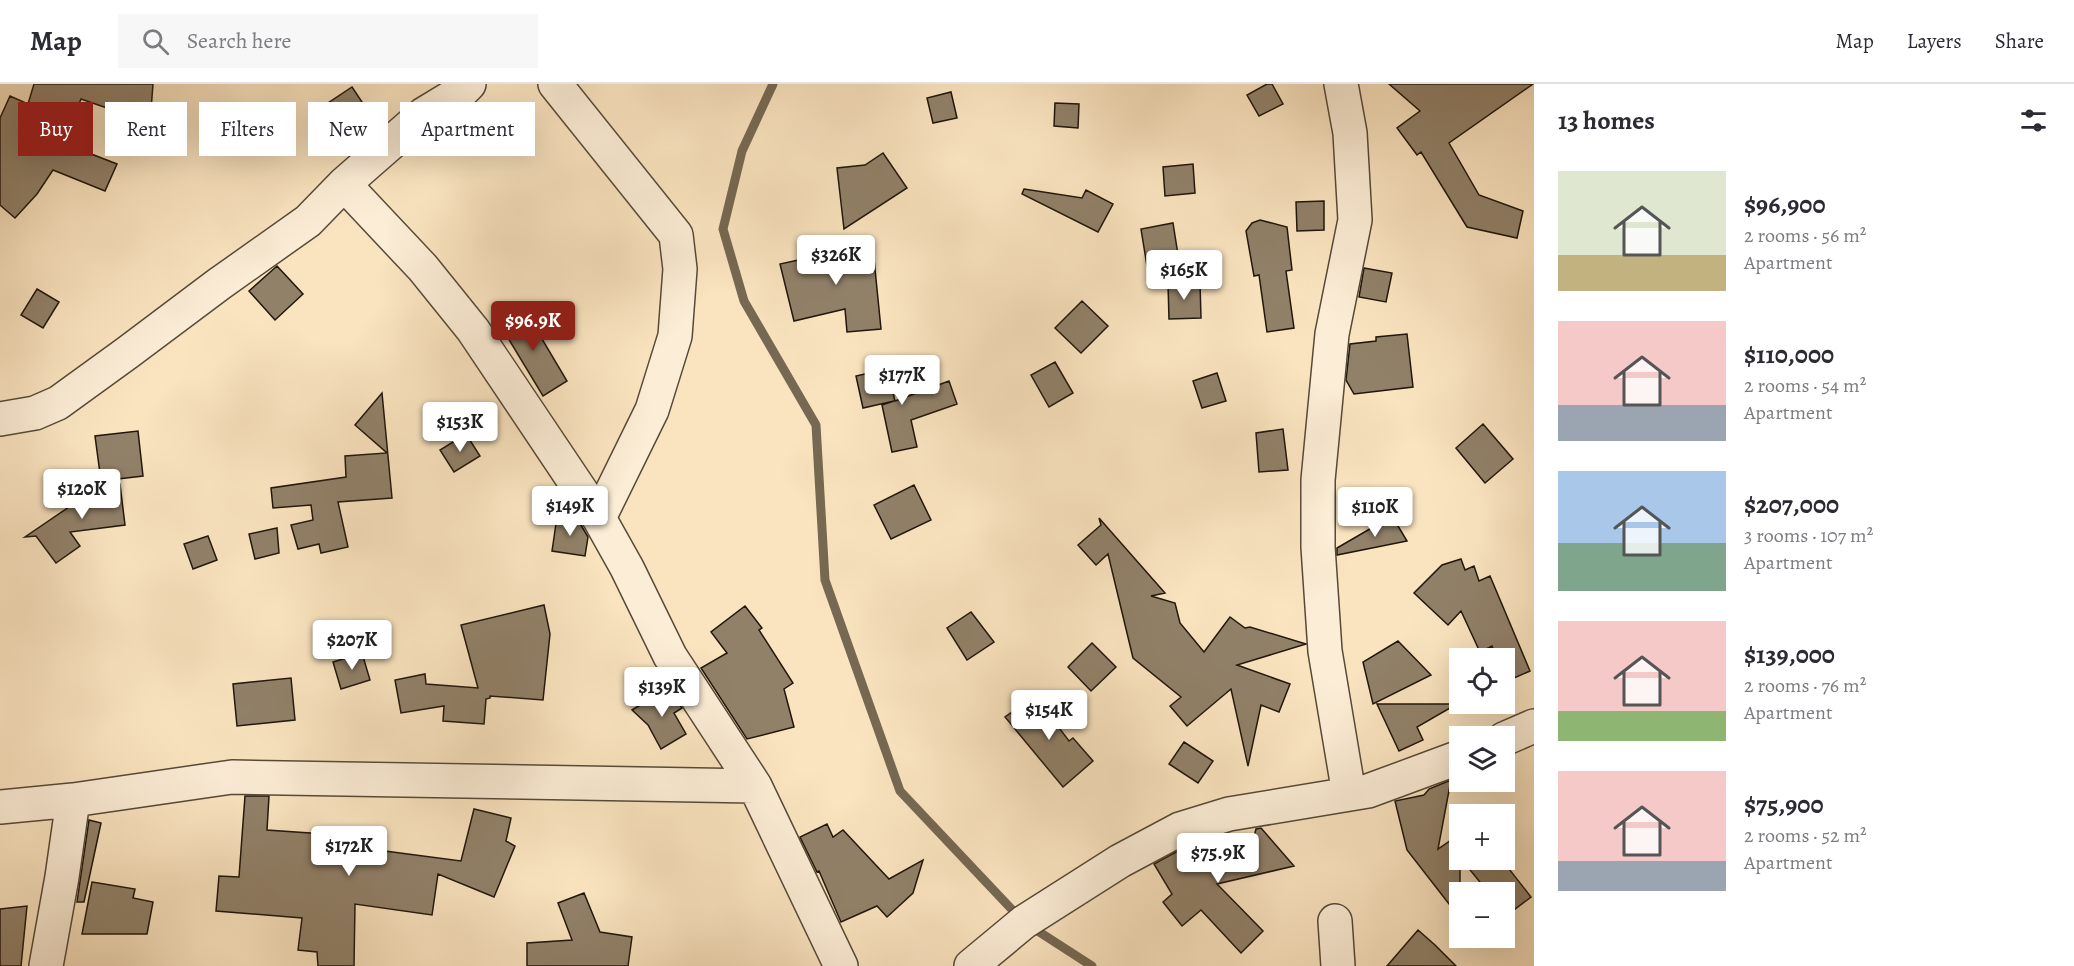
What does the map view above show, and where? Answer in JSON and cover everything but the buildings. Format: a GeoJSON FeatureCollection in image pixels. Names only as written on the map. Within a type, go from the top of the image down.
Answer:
{"type":"FeatureCollection","features":[{"type":"Feature","properties":{"kind":"street"},"geometry":{"type":"LineString","coordinates":[[0,419],[35,414],[58,403],[308,221],[344,184],[424,114],[462,91],[469,84]]}},
{"type":"Feature","properties":{"kind":"street"},"geometry":{"type":"LineString","coordinates":[[555,84],[676,235],[680,269],[675,336],[652,410],[599,519]]}},
{"type":"Feature","properties":{"kind":"street"},"geometry":{"type":"LineString","coordinates":[[1341,86],[1350,133],[1355,220],[1332,334],[1318,480],[1318,547],[1325,651],[1349,794]]}},
{"type":"Feature","properties":{"kind":"street"},"geometry":{"type":"LineString","coordinates":[[344,184],[423,267],[473,330],[599,519],[627,568],[670,656],[755,786],[841,966]]}},
{"type":"Feature","properties":{"kind":"street"},"geometry":{"type":"LineString","coordinates":[[1515,734],[1534,726]]}},
{"type":"Feature","properties":{"kind":"street"},"geometry":{"type":"LineString","coordinates":[[970,966],[1024,922],[1120,861],[1180,829],[1229,814],[1368,791],[1449,761]]}},
{"type":"Feature","properties":{"kind":"street"},"geometry":{"type":"LineString","coordinates":[[0,807],[73,800],[232,777],[755,786]]}},
{"type":"Feature","properties":{"kind":"street"},"geometry":{"type":"LineString","coordinates":[[46,966],[73,800]]}},
{"type":"Feature","properties":{"kind":"street"},"geometry":{"type":"LineString","coordinates":[[1335,921],[1338,966]]}},
{"type":"Feature","properties":{"kind":"waterway"},"geometry":{"type":"LineString","coordinates":[[773,84],[742,151],[723,229],[744,301],[816,425],[825,580],[900,791],[1019,917]]}},
{"type":"Feature","properties":{"kind":"waterway"},"geometry":{"type":"LineString","coordinates":[[1030,926],[1092,966]]}}]}
